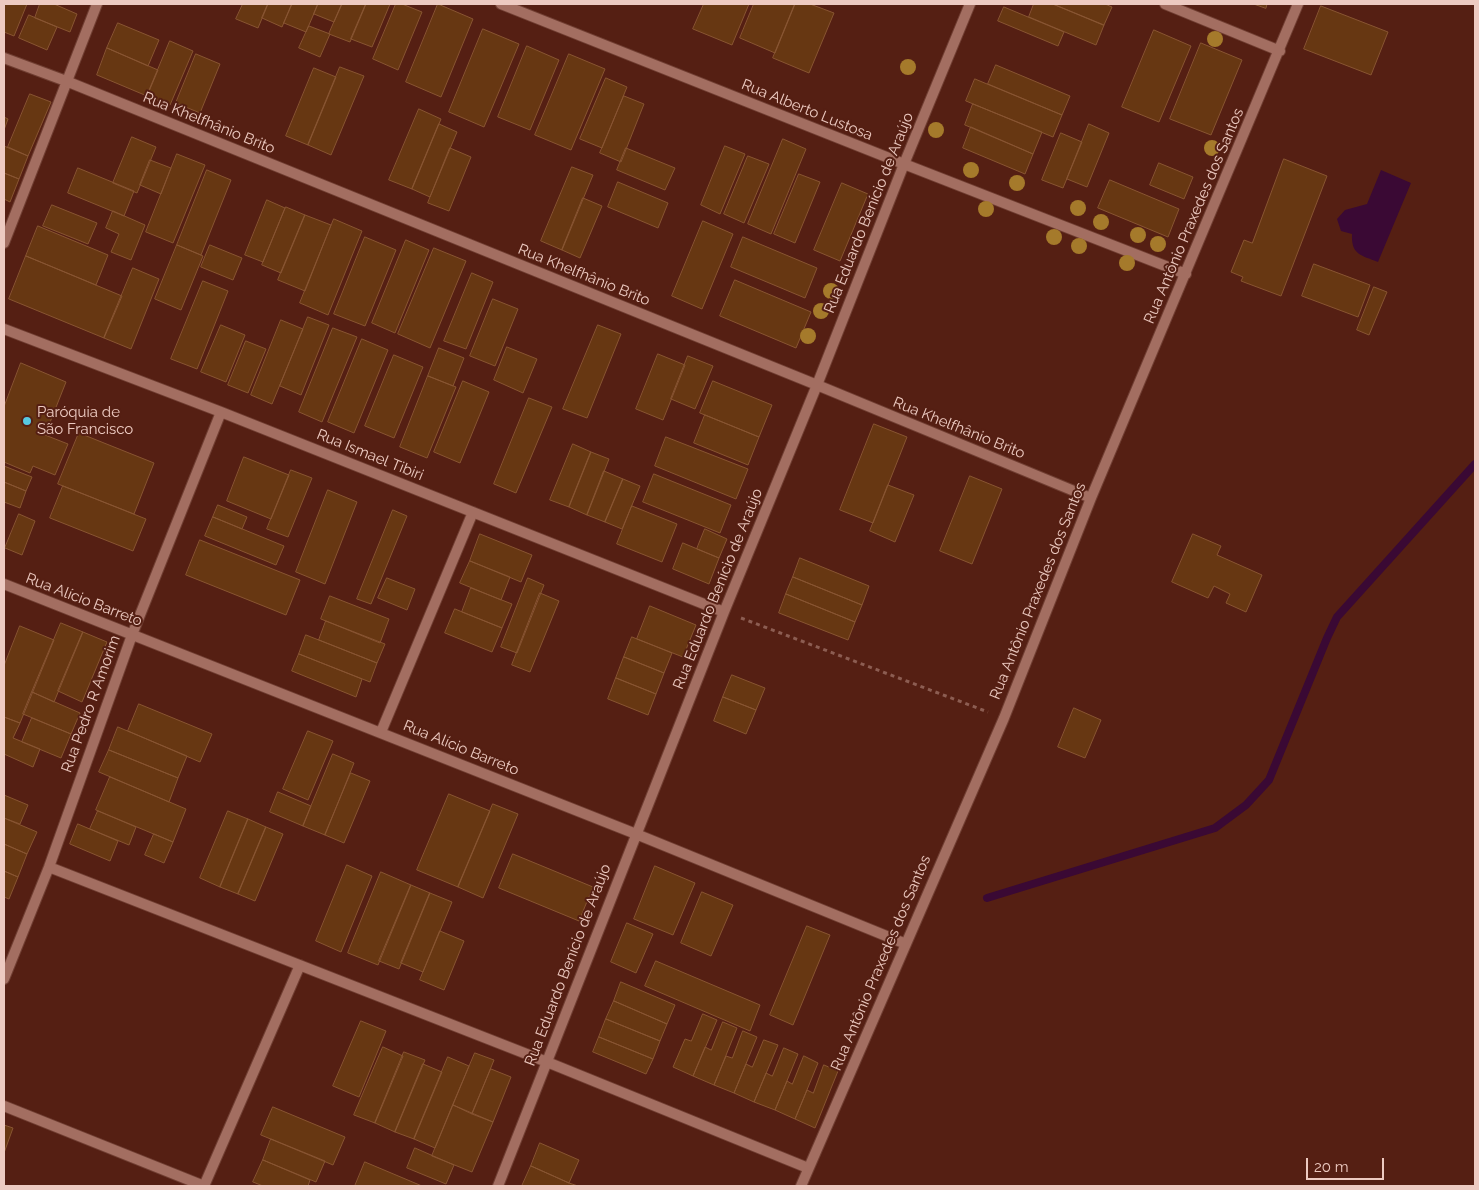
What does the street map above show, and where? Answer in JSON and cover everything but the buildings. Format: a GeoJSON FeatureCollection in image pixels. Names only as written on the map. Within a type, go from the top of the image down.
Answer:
{"type":"FeatureCollection","features":[{"type":"Feature","properties":{"kind":"street"},"geometry":{"type":"LineString","coordinates":[[4,243],[97,4]]}},
{"type":"Feature","properties":{"kind":"street","name":"Rua Alberto Lustosa"},"geometry":{"type":"LineString","coordinates":[[501,4],[1186,274]]}},
{"type":"Feature","properties":{"kind":"street","name":"Rua Eduardo Benício de Araújo"},"geometry":{"type":"LineString","coordinates":[[498,1186],[724,612],[970,4]]}},
{"type":"Feature","properties":{"kind":"street"},"geometry":{"type":"LineString","coordinates":[[1165,4],[1280,50]]}},
{"type":"Feature","properties":{"kind":"street","name":"Rua Antônio Praxedes dos Santos"},"geometry":{"type":"LineString","coordinates":[[801,1186],[1004,718],[1091,498],[1298,4]]}},
{"type":"Feature","properties":{"kind":"street","name":"Rua Khelfhânio Brito"},"geometry":{"type":"LineString","coordinates":[[4,58],[66,81],[1091,498]]}},
{"type":"Feature","properties":{"kind":"street","name":"Rua Ismael Tibiri"},"geometry":{"type":"LineString","coordinates":[[4,330],[221,412],[724,612]]}},
{"type":"Feature","properties":{"kind":"street","name":"Rua Pedro R Amorim"},"geometry":{"type":"LineString","coordinates":[[4,979],[49,867],[132,635],[221,412]]}},
{"type":"Feature","properties":{"kind":"street"},"geometry":{"type":"LineString","coordinates":[[381,732],[473,512]]}},
{"type":"Feature","properties":{"kind":"street","name":"Rua Alício Barreto"},"geometry":{"type":"LineString","coordinates":[[4,584],[381,732],[906,944]]}},
{"type":"Feature","properties":{"kind":"street"},"geometry":{"type":"LineString","coordinates":[[49,867],[547,1062],[808,1168]]}},
{"type":"Feature","properties":{"kind":"street"},"geometry":{"type":"LineString","coordinates":[[4,1106],[204,1186],[300,965]]}},
{"type":"Feature","properties":{"kind":"path"},"geometry":{"type":"LineString","coordinates":[[724,612],[1004,718]]}},
{"type":"Feature","properties":{"kind":"shaded area"},"geometry":{"type":"Polygon","coordinates":[[[1381,170],[1411,183],[1378,262],[1362,256],[1355,250],[1352,234],[1341,231],[1337,219],[1345,210],[1367,204],[1381,170]]]}},
{"type":"Feature","properties":{"kind":"waterway"},"geometry":{"type":"LineString","coordinates":[[987,898],[1215,828],[1246,805],[1269,780],[1337,617],[1475,464]]}},
{"type":"Feature","properties":{"kind":"place","name":"Paróquia de São Francisco"},"geometry":{"type":"Point","coordinates":[27,421]}}]}
